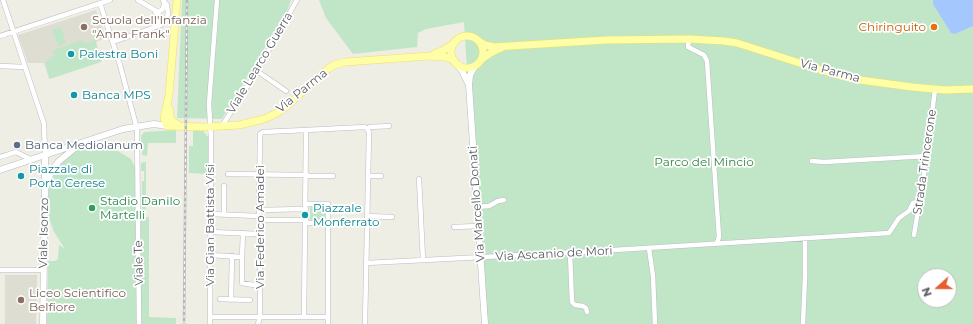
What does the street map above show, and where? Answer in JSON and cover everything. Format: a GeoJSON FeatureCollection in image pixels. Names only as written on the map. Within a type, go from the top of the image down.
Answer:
{"type":"FeatureCollection","features":[{"type":"Feature","properties":{"kind":"main road"},"geometry":{"type":"LineString","coordinates":[[167,126],[164,118],[169,95],[177,0]]}},
{"type":"Feature","properties":{"kind":"main road"},"geometry":{"type":"LineString","coordinates":[[467,36],[473,37],[480,42],[484,52],[482,59],[475,66],[465,68],[455,62],[451,52],[454,43],[460,38],[467,36]]}},
{"type":"Feature","properties":{"kind":"main road","name":"Via Parma"},"geometry":{"type":"LineString","coordinates":[[480,42],[490,47],[606,40],[688,39],[724,41],[737,43],[843,77],[912,88],[957,90],[973,89]]}},
{"type":"Feature","properties":{"kind":"main road","name":"Via Parma"},"geometry":{"type":"LineString","coordinates":[[429,56],[444,50],[454,43]]}},
{"type":"Feature","properties":{"kind":"main road","name":"Via Parma"},"geometry":{"type":"LineString","coordinates":[[482,59],[492,52],[507,46]]}},
{"type":"Feature","properties":{"kind":"main road","name":"Via Parma"},"geometry":{"type":"LineString","coordinates":[[167,126],[222,126],[249,123],[270,116],[289,104],[328,69],[338,64],[351,61],[445,56],[455,62]]}},
{"type":"Feature","properties":{"kind":"main road","name":"Via Marcello Donati"},"geometry":{"type":"LineString","coordinates":[[455,62],[469,84]]}},
{"type":"Feature","properties":{"kind":"main road","name":"Via Marcello Donati"},"geometry":{"type":"LineString","coordinates":[[475,66],[470,75],[469,84],[486,324]]}},
{"type":"Feature","properties":{"kind":"main road"},"geometry":{"type":"LineString","coordinates":[[167,126],[170,116],[169,95]]}},
{"type":"Feature","properties":{"kind":"main road"},"geometry":{"type":"LineString","coordinates":[[154,124],[162,117],[169,95]]}},
{"type":"Feature","properties":{"kind":"main road"},"geometry":{"type":"LineString","coordinates":[[170,116],[175,124],[181,126]]}},
{"type":"Feature","properties":{"kind":"main road"},"geometry":{"type":"LineString","coordinates":[[45,155],[75,148],[137,128],[154,124],[167,126]]}},
{"type":"Feature","properties":{"kind":"main road"},"geometry":{"type":"LineString","coordinates":[[0,170],[116,131],[167,126]]}},
{"type":"Feature","properties":{"kind":"main road","name":"Viale Isonzo"},"geometry":{"type":"LineString","coordinates":[[44,190],[51,172],[58,162],[75,148]]}},
{"type":"Feature","properties":{"kind":"main road","name":"Viale Isonzo"},"geometry":{"type":"LineString","coordinates":[[43,324],[45,155]]}},
{"type":"Feature","properties":{"kind":"street"},"geometry":{"type":"LineString","coordinates":[[3,0],[44,124],[45,155]]}},
{"type":"Feature","properties":{"kind":"street"},"geometry":{"type":"LineString","coordinates":[[0,36],[110,0]]}},
{"type":"Feature","properties":{"kind":"street"},"geometry":{"type":"LineString","coordinates":[[138,0],[159,15],[160,20],[158,25],[153,28]]}},
{"type":"Feature","properties":{"kind":"street"},"geometry":{"type":"LineString","coordinates":[[154,11],[162,11],[165,5],[163,0]]}},
{"type":"Feature","properties":{"kind":"street"},"geometry":{"type":"LineString","coordinates":[[112,42],[161,25],[167,16],[168,8],[163,0]]}},
{"type":"Feature","properties":{"kind":"street","name":"Via Gian Battista Visi"},"geometry":{"type":"LineString","coordinates":[[210,324],[209,104],[217,0]]}},
{"type":"Feature","properties":{"kind":"street","name":"Viale Learco Guerra"},"geometry":{"type":"LineString","coordinates":[[222,126],[257,71],[297,0]]}},
{"type":"Feature","properties":{"kind":"street","name":"Viale Te"},"geometry":{"type":"LineString","coordinates":[[100,3],[137,128],[140,324]]}},
{"type":"Feature","properties":{"kind":"street"},"geometry":{"type":"LineString","coordinates":[[688,39],[688,46],[704,55],[707,61],[719,237],[718,244]]}},
{"type":"Feature","properties":{"kind":"street"},"geometry":{"type":"LineString","coordinates":[[0,66],[25,67]]}},
{"type":"Feature","properties":{"kind":"street"},"geometry":{"type":"LineString","coordinates":[[257,71],[286,91]]}},
{"type":"Feature","properties":{"kind":"street","name":"Strada Trincerone"},"geometry":{"type":"LineString","coordinates":[[914,235],[927,156],[935,89]]}},
{"type":"Feature","properties":{"kind":"street"},"geometry":{"type":"LineString","coordinates":[[304,317],[306,130],[365,127],[367,129],[370,127],[389,126]]}},
{"type":"Feature","properties":{"kind":"street"},"geometry":{"type":"LineString","coordinates":[[365,324],[369,132],[367,129]]}},
{"type":"Feature","properties":{"kind":"street","name":"Via Federico Amadei"},"geometry":{"type":"LineString","coordinates":[[258,324],[260,316],[260,134],[263,132],[306,130]]}},
{"type":"Feature","properties":{"kind":"street"},"geometry":{"type":"LineString","coordinates":[[0,157],[16,152],[32,160]]}},
{"type":"Feature","properties":{"kind":"street"},"geometry":{"type":"LineString","coordinates":[[18,153],[20,159],[18,165]]}},
{"type":"Feature","properties":{"kind":"street"},"geometry":{"type":"LineString","coordinates":[[812,161],[824,162],[927,156]]}},
{"type":"Feature","properties":{"kind":"street"},"geometry":{"type":"LineString","coordinates":[[228,174],[333,176]]}},
{"type":"Feature","properties":{"kind":"street"},"geometry":{"type":"LineString","coordinates":[[368,176],[381,176]]}},
{"type":"Feature","properties":{"kind":"street"},"geometry":{"type":"LineString","coordinates":[[419,179],[423,260]]}},
{"type":"Feature","properties":{"kind":"street"},"geometry":{"type":"LineString","coordinates":[[224,186],[224,215]]}},
{"type":"Feature","properties":{"kind":"street"},"geometry":{"type":"LineString","coordinates":[[477,207],[489,206],[498,201],[504,200]]}},
{"type":"Feature","properties":{"kind":"street","name":"Via Ascanio de Mori"},"geometry":{"type":"LineString","coordinates":[[366,263],[570,253],[889,233],[899,218],[909,211],[913,203],[920,201]]}},
{"type":"Feature","properties":{"kind":"street"},"geometry":{"type":"LineString","coordinates":[[259,210],[328,204],[328,324]]}},
{"type":"Feature","properties":{"kind":"street"},"geometry":{"type":"LineString","coordinates":[[210,214],[328,223]]}},
{"type":"Feature","properties":{"kind":"street"},"geometry":{"type":"LineString","coordinates":[[367,216],[392,217]]}},
{"type":"Feature","properties":{"kind":"street"},"geometry":{"type":"LineString","coordinates":[[454,227],[479,226]]}},
{"type":"Feature","properties":{"kind":"street"},"geometry":{"type":"LineString","coordinates":[[210,232],[260,234]]}},
{"type":"Feature","properties":{"kind":"street"},"geometry":{"type":"LineString","coordinates":[[242,283],[243,233]]}},
{"type":"Feature","properties":{"kind":"street"},"geometry":{"type":"LineString","coordinates":[[803,324],[805,239]]}},
{"type":"Feature","properties":{"kind":"street"},"geometry":{"type":"LineString","coordinates":[[649,248],[653,276],[655,324]]}},
{"type":"Feature","properties":{"kind":"street"},"geometry":{"type":"LineString","coordinates":[[570,253],[572,302],[575,306],[583,306],[586,308],[587,312]]}},
{"type":"Feature","properties":{"kind":"street"},"geometry":{"type":"LineString","coordinates":[[210,255],[242,257]]}},
{"type":"Feature","properties":{"kind":"street"},"geometry":{"type":"LineString","coordinates":[[231,300],[232,256]]}},
{"type":"Feature","properties":{"kind":"street"},"geometry":{"type":"LineString","coordinates":[[0,270],[44,270]]}},
{"type":"Feature","properties":{"kind":"street"},"geometry":{"type":"LineString","coordinates":[[232,284],[242,283],[260,286]]}},
{"type":"Feature","properties":{"kind":"street"},"geometry":{"type":"LineString","coordinates":[[220,299],[250,300]]}},
{"type":"Feature","properties":{"kind":"street"},"geometry":{"type":"LineString","coordinates":[[210,317],[328,317]]}},
{"type":"Feature","properties":{"kind":"shaded area"},"geometry":{"type":"Polygon","coordinates":[[[96,10],[106,38],[96,42],[102,61],[49,79],[44,63],[28,63],[18,35],[96,10]]]}},
{"type":"Feature","properties":{"kind":"shaded area","name":"Liceo Scientifico Belfiore"},"geometry":{"type":"Polygon","coordinates":[[[5,275],[37,275],[36,324],[5,324],[5,275]]]}},
{"type":"Feature","properties":{"kind":"green space"},"geometry":{"type":"Polygon","coordinates":[[[182,0],[291,0],[288,9],[222,119],[177,118],[182,0]]]}},
{"type":"Feature","properties":{"kind":"green space","name":"Parco del Mincio"},"geometry":{"type":"Polygon","coordinates":[[[319,0],[973,0],[973,324],[483,324],[464,22],[426,29],[418,33],[417,47],[353,54],[326,18],[319,0]]]}},
{"type":"Feature","properties":{"kind":"green space"},"geometry":{"type":"Polygon","coordinates":[[[61,27],[66,43],[58,46],[52,30],[61,27]]]}},
{"type":"Feature","properties":{"kind":"green space"},"geometry":{"type":"Polygon","coordinates":[[[95,39],[101,62],[50,79],[45,63],[55,54],[52,51],[82,40],[85,44],[95,39]]]}},
{"type":"Feature","properties":{"kind":"green space"},"geometry":{"type":"Polygon","coordinates":[[[176,130],[176,143],[148,143],[147,156],[142,155],[141,136],[144,132],[176,130]]]}},
{"type":"Feature","properties":{"kind":"green space"},"geometry":{"type":"Polygon","coordinates":[[[193,131],[203,131],[208,137],[208,174],[189,173],[189,146],[193,146],[193,131]]]}},
{"type":"Feature","properties":{"kind":"green space"},"geometry":{"type":"Polygon","coordinates":[[[92,146],[113,148],[131,159],[136,169],[137,238],[142,217],[149,217],[149,317],[176,318],[176,324],[47,324],[48,261],[55,261],[58,259],[59,245],[65,249],[54,232],[49,218],[47,204],[50,184],[63,161],[76,151],[92,146]]]}},
{"type":"Feature","properties":{"kind":"green space"},"geometry":{"type":"Polygon","coordinates":[[[146,162],[146,214],[142,214],[142,181],[144,181],[144,171],[141,171],[141,163],[146,162]]]}},
{"type":"Feature","properties":{"kind":"green space"},"geometry":{"type":"Polygon","coordinates":[[[310,207],[325,207],[325,221],[310,220],[310,207]]]}},
{"type":"Feature","properties":{"kind":"water"},"geometry":{"type":"Polygon","coordinates":[[[933,0],[973,0],[973,26],[955,34],[951,33],[933,4],[933,0]]]}},
{"type":"Feature","properties":{"kind":"railway"},"geometry":{"type":"LineString","coordinates":[[184,324],[187,0]]}},
{"type":"Feature","properties":{"kind":"place","name":"Scuola dell'Infanzia \"Anna Frank\""},"geometry":{"type":"Point","coordinates":[84,27]}},
{"type":"Feature","properties":{"kind":"place","name":"Chiringuito"},"geometry":{"type":"Point","coordinates":[934,27]}},
{"type":"Feature","properties":{"kind":"place","name":"Palestra Boni"},"geometry":{"type":"Point","coordinates":[71,54]}},
{"type":"Feature","properties":{"kind":"place","name":"Banca MPS"},"geometry":{"type":"Point","coordinates":[74,95]}},
{"type":"Feature","properties":{"kind":"place","name":"Banca Mediolanum"},"geometry":{"type":"Point","coordinates":[17,145]}},
{"type":"Feature","properties":{"kind":"place","name":"Piazzale di Porta Cerese"},"geometry":{"type":"Point","coordinates":[21,176]}},
{"type":"Feature","properties":{"kind":"place","name":"Stadio Danilo Martelli"},"geometry":{"type":"Point","coordinates":[92,208]}},
{"type":"Feature","properties":{"kind":"place","name":"Piazzale Monferrato"},"geometry":{"type":"Point","coordinates":[305,215]}},
{"type":"Feature","properties":{"kind":"place","name":"Liceo Scientifico Belfiore"},"geometry":{"type":"Point","coordinates":[21,300]}}]}
